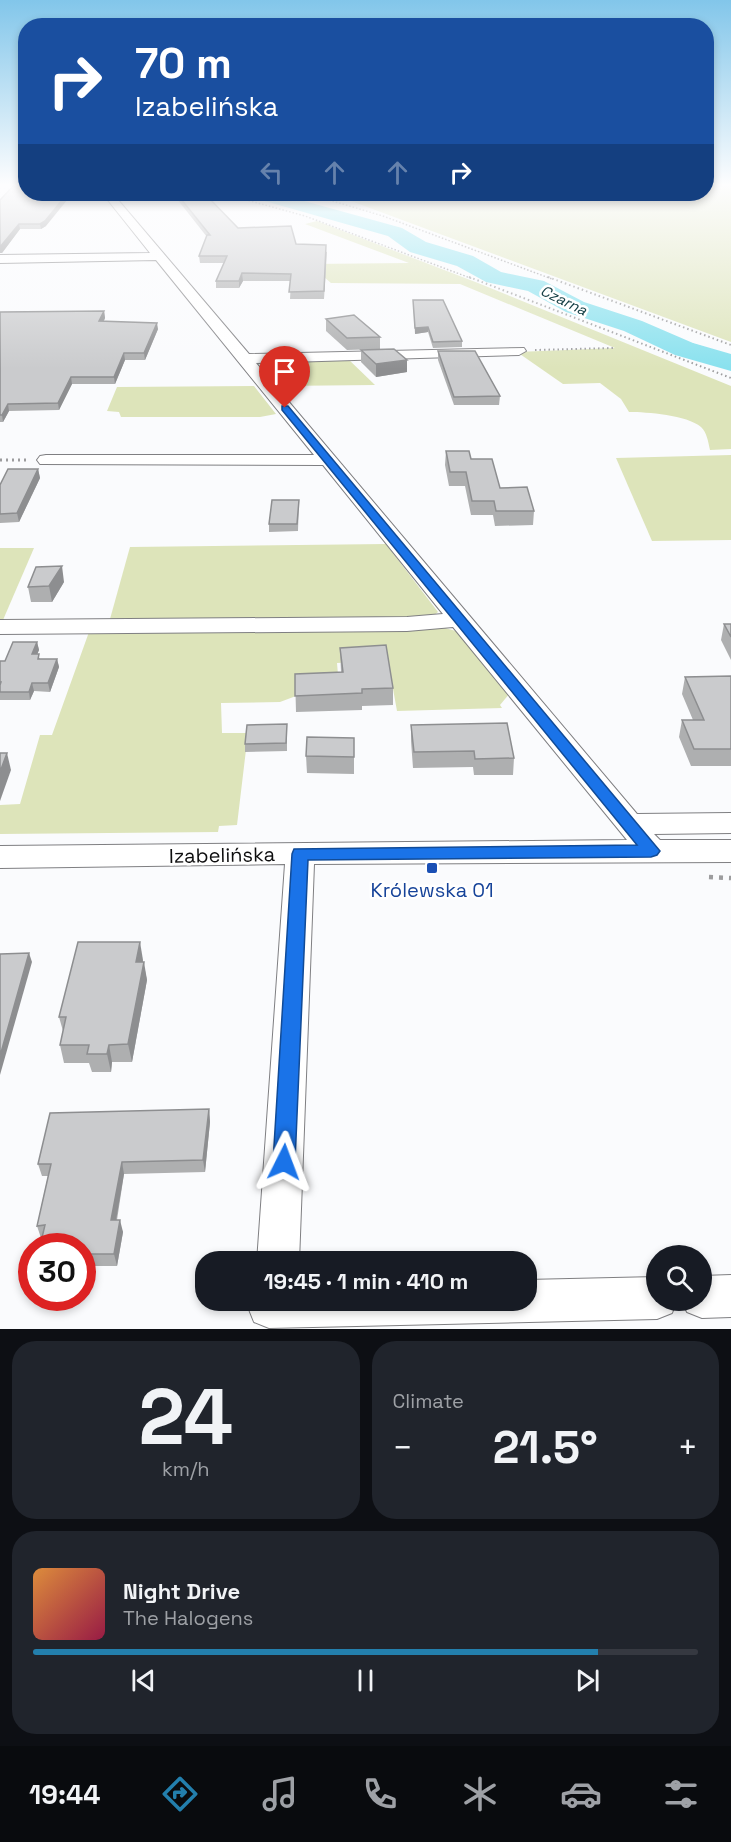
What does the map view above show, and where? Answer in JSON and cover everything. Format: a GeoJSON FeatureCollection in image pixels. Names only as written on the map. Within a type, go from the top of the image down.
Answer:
{"type":"FeatureCollection","features":[{"type":"Feature","properties":{"kind":"street"},"geometry":{"type":"LineString","coordinates":[[149,245],[462,619],[651,851]]}},
{"type":"Feature","properties":{"kind":"street"},"geometry":{"type":"LineString","coordinates":[[0,259],[158,256]]}},
{"type":"Feature","properties":{"kind":"street"},"geometry":{"type":"LineString","coordinates":[[244,359],[519,351]]}},
{"type":"Feature","properties":{"kind":"street"},"geometry":{"type":"LineString","coordinates":[[46,460],[327,459]]}},
{"type":"Feature","properties":{"kind":"street"},"geometry":{"type":"LineString","coordinates":[[0,627],[407,624],[462,619]]}},
{"type":"Feature","properties":{"kind":"street"},"geometry":{"type":"LineString","coordinates":[[628,824],[731,823]]}},
{"type":"Feature","properties":{"kind":"street","name":"Izabelińska"},"geometry":{"type":"LineString","coordinates":[[0,857],[731,851]]}},
{"type":"Feature","properties":{"kind":"street"},"geometry":{"type":"LineString","coordinates":[[279,1251],[300,854]]}},
{"type":"Feature","properties":{"kind":"street"},"geometry":{"type":"LineString","coordinates":[[712,1297],[731,1296]]}},
{"type":"Feature","properties":{"kind":"street"},"geometry":{"type":"LineString","coordinates":[[268,1312],[646,1298]]}},
{"type":"Feature","properties":{"kind":"path"},"geometry":{"type":"LineString","coordinates":[[386,245],[731,378]]}},
{"type":"Feature","properties":{"kind":"path"},"geometry":{"type":"LineString","coordinates":[[461,245],[731,345]]}},
{"type":"Feature","properties":{"kind":"path"},"geometry":{"type":"LineString","coordinates":[[519,351],[613,348]]}},
{"type":"Feature","properties":{"kind":"green space"},"geometry":{"type":"Polygon","coordinates":[[[361,245],[379,245],[731,386],[731,449],[710,450],[703,429],[695,423],[677,417],[629,412],[621,399],[600,383],[563,384],[517,352],[615,348],[460,284],[331,283],[309,264],[409,263],[361,245]]]}},
{"type":"Feature","properties":{"kind":"green space"},"geometry":{"type":"Polygon","coordinates":[[[470,245],[731,245],[731,342],[470,245]]]}},
{"type":"Feature","properties":{"kind":"green space"},"geometry":{"type":"Polygon","coordinates":[[[346,357],[375,385],[278,386],[256,360],[346,357]]]}},
{"type":"Feature","properties":{"kind":"green space"},"geometry":{"type":"Polygon","coordinates":[[[254,386],[276,414],[260,417],[121,417],[119,412],[107,411],[117,387],[254,386]]]}},
{"type":"Feature","properties":{"kind":"green space"},"geometry":{"type":"Polygon","coordinates":[[[731,455],[731,540],[652,541],[616,458],[731,455]]]}},
{"type":"Feature","properties":{"kind":"green space"},"geometry":{"type":"Polygon","coordinates":[[[386,544],[438,612],[432,617],[113,622],[110,619],[130,547],[386,544]]]}},
{"type":"Feature","properties":{"kind":"green space"},"geometry":{"type":"Polygon","coordinates":[[[0,548],[34,548],[3,620],[0,620],[0,548]]]}},
{"type":"Feature","properties":{"kind":"green space"},"geometry":{"type":"Polygon","coordinates":[[[442,627],[459,632],[510,693],[500,705],[502,708],[397,711],[388,661],[337,663],[339,686],[326,682],[295,683],[296,696],[280,702],[221,703],[222,733],[248,733],[237,825],[219,826],[218,832],[0,834],[0,805],[20,804],[40,735],[52,735],[89,632],[442,627]]]}},
{"type":"Feature","properties":{"kind":"water"},"geometry":{"type":"Polygon","coordinates":[[[633,326],[731,356],[731,368],[665,349],[633,326]]]}},
{"type":"Feature","properties":{"kind":"building"},"geometry":{"type":"Polygon","coordinates":[[[203,245],[326,245],[324,291],[289,292],[291,274],[242,273],[239,281],[216,281],[227,256],[199,256],[203,245]]]}},
{"type":"Feature","properties":{"kind":"building"},"geometry":{"type":"Polygon","coordinates":[[[413,300],[443,300],[462,341],[433,342],[428,327],[415,328],[413,300]]]}},
{"type":"Feature","properties":{"kind":"building"},"geometry":{"type":"Polygon","coordinates":[[[104,311],[99,321],[157,323],[144,353],[124,353],[114,377],[71,377],[58,403],[8,404],[0,415],[0,312],[104,311]]]}},
{"type":"Feature","properties":{"kind":"building"},"geometry":{"type":"Polygon","coordinates":[[[354,315],[380,337],[347,338],[326,319],[354,315]]]}},
{"type":"Feature","properties":{"kind":"building"},"geometry":{"type":"Polygon","coordinates":[[[394,349],[407,360],[376,364],[361,350],[394,349]]]}},
{"type":"Feature","properties":{"kind":"building"},"geometry":{"type":"Polygon","coordinates":[[[438,351],[475,351],[500,396],[454,397],[438,351]]]}},
{"type":"Feature","properties":{"kind":"building"},"geometry":{"type":"Polygon","coordinates":[[[446,451],[469,451],[471,459],[492,459],[500,488],[527,487],[534,511],[496,511],[494,501],[472,501],[466,472],[450,472],[446,451]]]}},
{"type":"Feature","properties":{"kind":"building"},"geometry":{"type":"Polygon","coordinates":[[[8,469],[38,469],[17,513],[0,514],[0,485],[8,469]]]}},
{"type":"Feature","properties":{"kind":"building"},"geometry":{"type":"Polygon","coordinates":[[[272,500],[299,500],[297,524],[269,524],[272,500]]]}},
{"type":"Feature","properties":{"kind":"building"},"geometry":{"type":"Polygon","coordinates":[[[62,566],[49,586],[28,587],[36,567],[62,566]]]}},
{"type":"Feature","properties":{"kind":"building"},"geometry":{"type":"Polygon","coordinates":[[[724,624],[731,624],[731,637],[724,624]]]}},
{"type":"Feature","properties":{"kind":"building"},"geometry":{"type":"Polygon","coordinates":[[[13,642],[37,642],[32,654],[39,654],[38,659],[57,659],[48,683],[32,683],[29,692],[0,692],[0,661],[5,661],[13,642]]]}},
{"type":"Feature","properties":{"kind":"building"},"geometry":{"type":"Polygon","coordinates":[[[386,645],[393,688],[362,689],[362,693],[295,696],[295,674],[343,672],[340,648],[386,645]]]}},
{"type":"Feature","properties":{"kind":"building"},"geometry":{"type":"Polygon","coordinates":[[[731,676],[731,749],[694,749],[682,720],[704,720],[685,677],[731,676]]]}},
{"type":"Feature","properties":{"kind":"building"},"geometry":{"type":"Polygon","coordinates":[[[507,723],[514,758],[475,759],[474,751],[414,752],[411,725],[507,723]]]}},
{"type":"Feature","properties":{"kind":"building"},"geometry":{"type":"Polygon","coordinates":[[[287,724],[286,743],[245,744],[247,725],[287,724]]]}},
{"type":"Feature","properties":{"kind":"building"},"geometry":{"type":"Polygon","coordinates":[[[307,737],[354,738],[354,757],[306,756],[307,737]]]}},
{"type":"Feature","properties":{"kind":"building"},"geometry":{"type":"Polygon","coordinates":[[[0,753],[7,753],[0,772],[0,753]]]}},
{"type":"Feature","properties":{"kind":"building"},"geometry":{"type":"Polygon","coordinates":[[[78,942],[140,942],[136,962],[144,962],[128,1044],[109,1045],[107,1054],[87,1054],[89,1045],[60,1045],[66,1017],[59,1017],[78,942]]]}},
{"type":"Feature","properties":{"kind":"building"},"geometry":{"type":"Polygon","coordinates":[[[29,953],[0,1056],[0,954],[29,953]]]}},
{"type":"Feature","properties":{"kind":"building"},"geometry":{"type":"Polygon","coordinates":[[[209,1109],[203,1160],[122,1162],[111,1220],[120,1220],[114,1254],[96,1254],[96,1233],[43,1233],[45,1225],[37,1226],[51,1164],[38,1164],[50,1113],[209,1109]]]}},
{"type":"Feature","properties":{"kind":"waterway","name":"Czarna"},"geometry":{"type":"LineString","coordinates":[[415,245],[465,261],[494,277],[536,286],[575,307],[633,326],[684,349],[731,363]]}},
{"type":"Feature","properties":{"kind":"place","name":"Królewska 01"},"geometry":{"type":"Point","coordinates":[432,868]}},
{"type":"Feature","properties":{"kind":"route"},"geometry":{"type":"LineString","coordinates":[[284,1162],[300,854],[651,851],[462,619],[285,408]]}}]}
